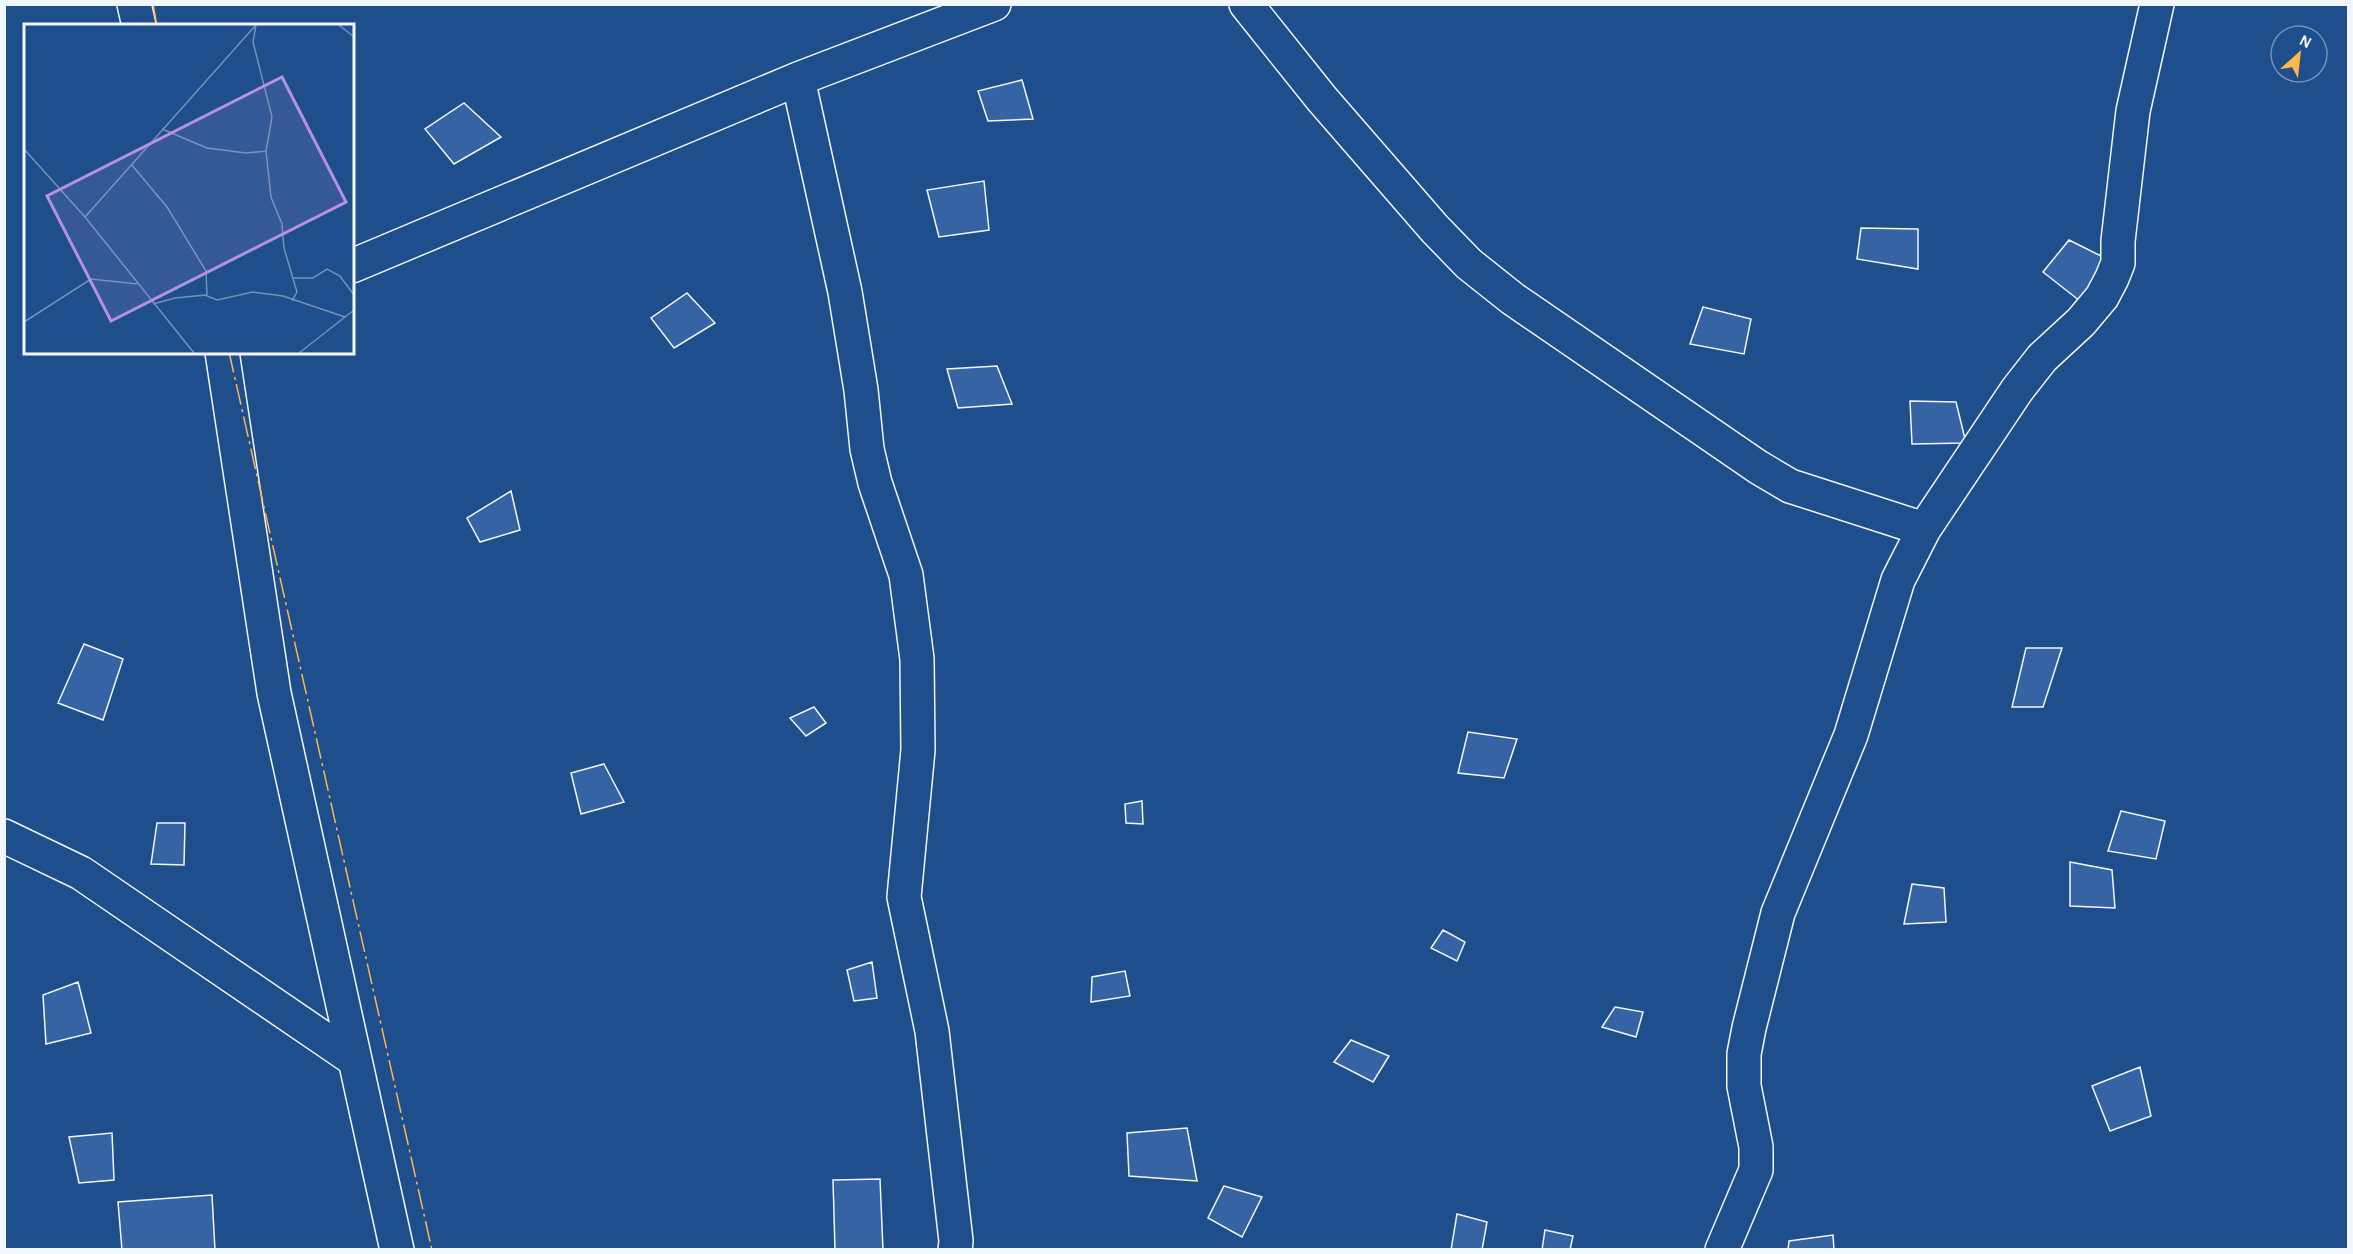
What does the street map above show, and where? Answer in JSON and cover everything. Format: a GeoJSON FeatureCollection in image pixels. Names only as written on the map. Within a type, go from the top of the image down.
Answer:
{"type":"FeatureCollection","features":[{"type":"Feature","properties":{"kind":"street"},"geometry":{"type":"LineString","coordinates":[[134,4],[139,24]]}},
{"type":"Feature","properties":{"kind":"street"},"geometry":{"type":"LineString","coordinates":[[354,265],[798,79],[994,4]]}},
{"type":"Feature","properties":{"kind":"street"},"geometry":{"type":"LineString","coordinates":[[1246,4],[1322,99],[1435,229],[1468,264],[1513,299],[1758,467],[1790,486],[1924,530]]}},
{"type":"Feature","properties":{"kind":"street"},"geometry":{"type":"LineString","coordinates":[[1722,1250],[1756,1170],[1756,1147],[1744,1086],[1744,1054],[1778,913],[1851,735],[1898,580],[1924,530],[2017,390],[2042,358],[2081,322],[2102,297],[2112,278],[2118,263],[2118,241],[2133,111],[2157,4]]}},
{"type":"Feature","properties":{"kind":"street"},"geometry":{"type":"LineString","coordinates":[[798,79],[845,292],[861,390],[867,449],[875,483],[906,575],[917,658],[918,750],[904,897],[932,1031],[956,1241],[955,1250]]}},
{"type":"Feature","properties":{"kind":"street"},"geometry":{"type":"LineString","coordinates":[[222,354],[274,693],[397,1250]]}},
{"type":"Feature","properties":{"kind":"street"},"geometry":{"type":"LineString","coordinates":[[4,836],[81,873],[355,1060]]}},
{"type":"Feature","properties":{"kind":"building"},"geometry":{"type":"Polygon","coordinates":[[[1022,80],[1033,119],[988,121],[978,91],[1022,80]]]}},
{"type":"Feature","properties":{"kind":"building"},"geometry":{"type":"Polygon","coordinates":[[[464,103],[501,137],[454,164],[425,129],[464,103]]]}},
{"type":"Feature","properties":{"kind":"building"},"geometry":{"type":"Polygon","coordinates":[[[984,181],[989,230],[939,237],[927,190],[984,181]]]}},
{"type":"Feature","properties":{"kind":"building"},"geometry":{"type":"Polygon","coordinates":[[[1861,228],[1918,229],[1918,269],[1857,259],[1861,228]]]}},
{"type":"Feature","properties":{"kind":"building"},"geometry":{"type":"Polygon","coordinates":[[[2069,240],[2111,261],[2080,301],[2043,272],[2069,240]]]}},
{"type":"Feature","properties":{"kind":"building"},"geometry":{"type":"Polygon","coordinates":[[[687,293],[715,323],[674,348],[651,318],[687,293]]]}},
{"type":"Feature","properties":{"kind":"building"},"geometry":{"type":"Polygon","coordinates":[[[1703,307],[1751,319],[1744,354],[1690,344],[1703,307]]]}},
{"type":"Feature","properties":{"kind":"building"},"geometry":{"type":"Polygon","coordinates":[[[997,366],[1012,404],[958,408],[947,369],[997,366]]]}},
{"type":"Feature","properties":{"kind":"building"},"geometry":{"type":"Polygon","coordinates":[[[1910,401],[1956,402],[1966,443],[1912,444],[1910,401]]]}},
{"type":"Feature","properties":{"kind":"building"},"geometry":{"type":"Polygon","coordinates":[[[511,491],[520,530],[480,542],[467,518],[511,491]]]}},
{"type":"Feature","properties":{"kind":"building"},"geometry":{"type":"Polygon","coordinates":[[[84,644],[123,659],[103,720],[58,703],[84,644]]]}},
{"type":"Feature","properties":{"kind":"building"},"geometry":{"type":"Polygon","coordinates":[[[2026,648],[2062,648],[2043,707],[2012,707],[2026,648]]]}},
{"type":"Feature","properties":{"kind":"building"},"geometry":{"type":"Polygon","coordinates":[[[814,707],[826,723],[806,736],[790,718],[814,707]]]}},
{"type":"Feature","properties":{"kind":"building"},"geometry":{"type":"Polygon","coordinates":[[[1468,732],[1517,739],[1504,778],[1458,773],[1468,732]]]}},
{"type":"Feature","properties":{"kind":"building"},"geometry":{"type":"Polygon","coordinates":[[[604,764],[624,802],[581,814],[571,773],[604,764]]]}},
{"type":"Feature","properties":{"kind":"building"},"geometry":{"type":"Polygon","coordinates":[[[1142,801],[1143,824],[1126,823],[1125,804],[1142,801]]]}},
{"type":"Feature","properties":{"kind":"building"},"geometry":{"type":"Polygon","coordinates":[[[2121,811],[2165,821],[2156,859],[2108,851],[2121,811]]]}},
{"type":"Feature","properties":{"kind":"building"},"geometry":{"type":"Polygon","coordinates":[[[157,823],[185,823],[184,865],[151,864],[157,823]]]}},
{"type":"Feature","properties":{"kind":"building"},"geometry":{"type":"Polygon","coordinates":[[[2070,862],[2112,870],[2115,908],[2070,906],[2070,862]]]}},
{"type":"Feature","properties":{"kind":"building"},"geometry":{"type":"Polygon","coordinates":[[[1912,884],[1944,888],[1946,922],[1904,924],[1912,884]]]}},
{"type":"Feature","properties":{"kind":"building"},"geometry":{"type":"Polygon","coordinates":[[[1443,930],[1465,942],[1457,961],[1431,948],[1443,930]]]}},
{"type":"Feature","properties":{"kind":"building"},"geometry":{"type":"Polygon","coordinates":[[[872,962],[877,998],[854,1001],[847,970],[872,962]]]}},
{"type":"Feature","properties":{"kind":"building"},"geometry":{"type":"Polygon","coordinates":[[[1125,971],[1130,996],[1091,1002],[1092,977],[1125,971]]]}},
{"type":"Feature","properties":{"kind":"building"},"geometry":{"type":"Polygon","coordinates":[[[78,982],[91,1033],[46,1044],[43,995],[78,982]]]}},
{"type":"Feature","properties":{"kind":"building"},"geometry":{"type":"Polygon","coordinates":[[[1615,1007],[1643,1012],[1636,1037],[1602,1027],[1615,1007]]]}},
{"type":"Feature","properties":{"kind":"building"},"geometry":{"type":"Polygon","coordinates":[[[1351,1040],[1389,1056],[1373,1082],[1334,1062],[1351,1040]]]}},
{"type":"Feature","properties":{"kind":"building"},"geometry":{"type":"Polygon","coordinates":[[[2140,1067],[2151,1116],[2110,1131],[2092,1086],[2140,1067]]]}},
{"type":"Feature","properties":{"kind":"building"},"geometry":{"type":"Polygon","coordinates":[[[1187,1128],[1197,1181],[1129,1176],[1127,1133],[1187,1128]]]}},
{"type":"Feature","properties":{"kind":"building"},"geometry":{"type":"Polygon","coordinates":[[[112,1133],[114,1180],[79,1183],[69,1137],[112,1133]]]}},
{"type":"Feature","properties":{"kind":"building"},"geometry":{"type":"Polygon","coordinates":[[[880,1179],[883,1250],[835,1250],[833,1180],[880,1179]]]}},
{"type":"Feature","properties":{"kind":"building"},"geometry":{"type":"Polygon","coordinates":[[[1224,1186],[1262,1197],[1242,1237],[1208,1218],[1224,1186]]]}},
{"type":"Feature","properties":{"kind":"building"},"geometry":{"type":"Polygon","coordinates":[[[212,1195],[215,1250],[122,1250],[118,1202],[212,1195]]]}},
{"type":"Feature","properties":{"kind":"building"},"geometry":{"type":"Polygon","coordinates":[[[1457,1214],[1487,1222],[1482,1250],[1451,1250],[1457,1214]]]}},
{"type":"Feature","properties":{"kind":"building"},"geometry":{"type":"Polygon","coordinates":[[[1545,1230],[1573,1236],[1570,1250],[1542,1250],[1545,1230]]]}},
{"type":"Feature","properties":{"kind":"building"},"geometry":{"type":"Polygon","coordinates":[[[1833,1235],[1834,1250],[1788,1250],[1789,1241],[1833,1235]]]}},
{"type":"Feature","properties":{"kind":"power"},"geometry":{"type":"LineString","coordinates":[[153,4],[157,24]]}},
{"type":"Feature","properties":{"kind":"power"},"geometry":{"type":"LineString","coordinates":[[229,354],[432,1250]]}}]}
